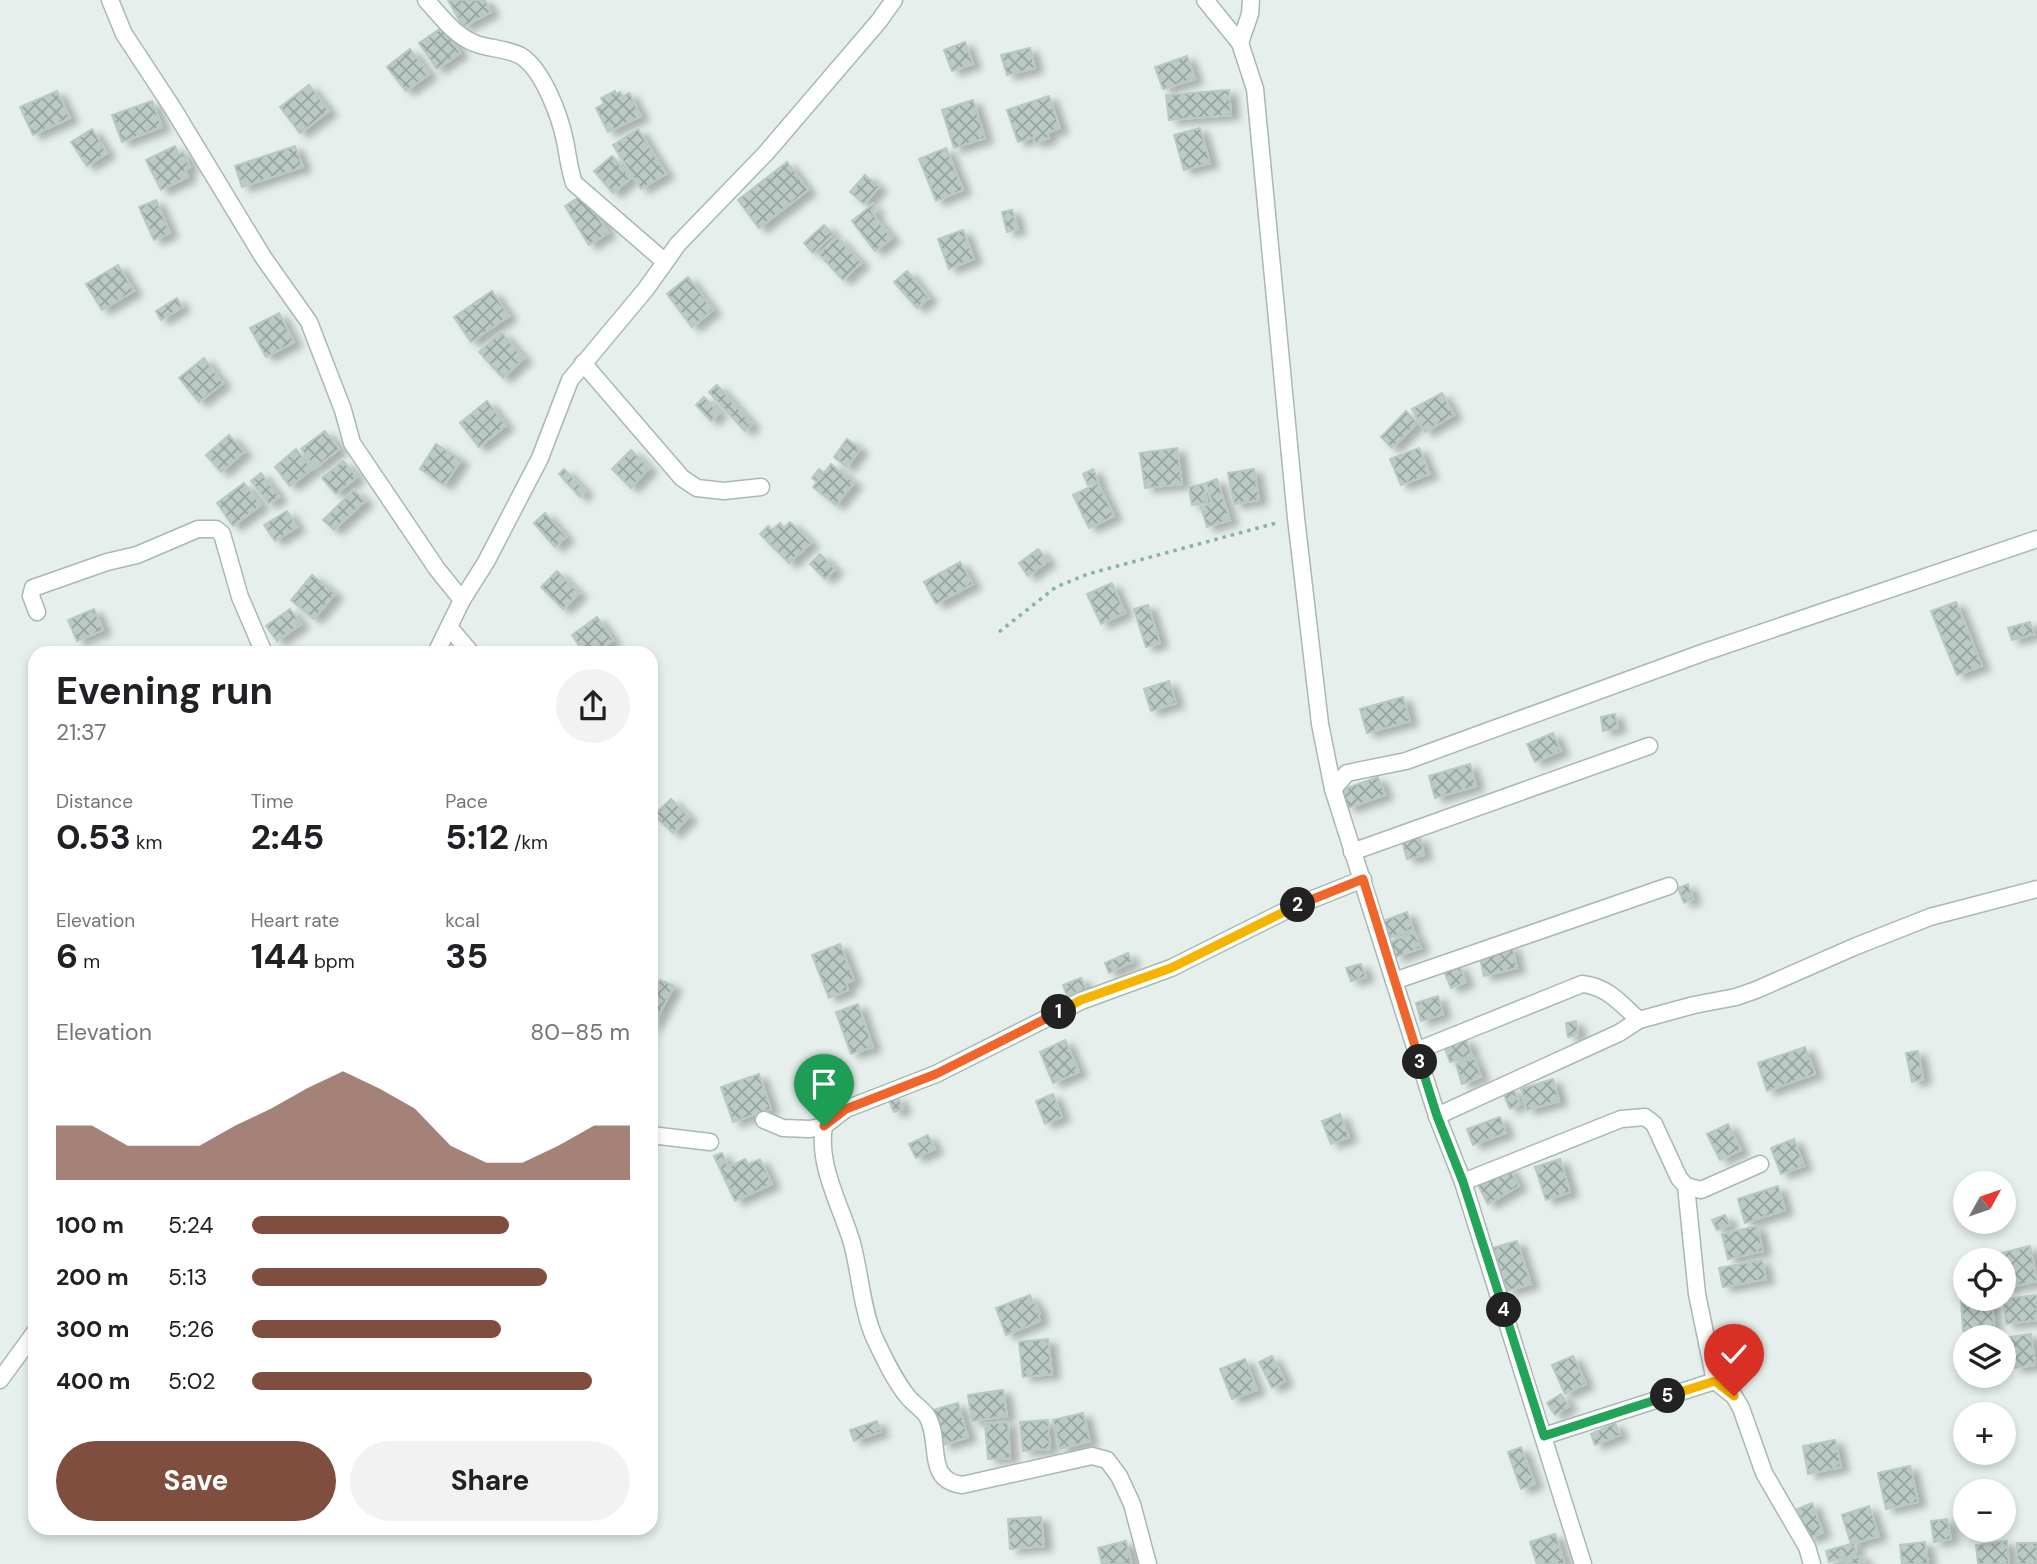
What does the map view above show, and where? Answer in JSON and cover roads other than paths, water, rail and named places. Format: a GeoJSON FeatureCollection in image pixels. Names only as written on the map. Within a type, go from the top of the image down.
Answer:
{"type":"FeatureCollection","features":[{"type":"Feature","properties":{"kind":"street"},"geometry":{"type":"LineString","coordinates":[[110,0],[124,34],[179,118],[263,257],[309,322],[343,410],[352,443],[437,569],[462,600]]}},
{"type":"Feature","properties":{"kind":"street"},"geometry":{"type":"LineString","coordinates":[[426,0],[458,35],[475,44],[520,56],[535,69],[546,87],[565,139],[569,170],[574,183],[664,261]]}},
{"type":"Feature","properties":{"kind":"street"},"geometry":{"type":"LineString","coordinates":[[440,646],[541,458],[570,380],[646,289],[678,244],[766,153],[894,0]]}},
{"type":"Feature","properties":{"kind":"street"},"geometry":{"type":"LineString","coordinates":[[1205,0],[1240,43],[1255,89],[1297,518],[1320,724],[1333,789],[1437,1116],[1463,1182],[1583,1564]]}},
{"type":"Feature","properties":{"kind":"street"},"geometry":{"type":"LineString","coordinates":[[1240,43],[1251,14],[1251,0]]}},
{"type":"Feature","properties":{"kind":"street"},"geometry":{"type":"LineString","coordinates":[[583,363],[682,478],[697,488],[724,491],[761,487]]}},
{"type":"Feature","properties":{"kind":"street"},"geometry":{"type":"LineString","coordinates":[[37,612],[31,596],[33,588],[107,562],[137,555],[198,530],[216,529],[222,534],[240,597],[261,646]]}},
{"type":"Feature","properties":{"kind":"street"},"geometry":{"type":"LineString","coordinates":[[1333,789],[1347,773],[1406,761],[1702,653],[2037,539]]}},
{"type":"Feature","properties":{"kind":"street"},"geometry":{"type":"LineString","coordinates":[[449,627],[465,646]]}},
{"type":"Feature","properties":{"kind":"street"},"geometry":{"type":"LineString","coordinates":[[1352,852],[1649,746]]}},
{"type":"Feature","properties":{"kind":"street"},"geometry":{"type":"LineString","coordinates":[[1326,759],[1347,773]]}},
{"type":"Feature","properties":{"kind":"street"},"geometry":{"type":"LineString","coordinates":[[764,1120],[783,1128],[810,1129],[824,1126],[846,1109],[936,1074],[1081,1000],[1171,968],[1291,908],[1363,879]]}},
{"type":"Feature","properties":{"kind":"street"},"geometry":{"type":"LineString","coordinates":[[1394,981],[1669,886]]}},
{"type":"Feature","properties":{"kind":"street"},"geometry":{"type":"LineString","coordinates":[[1437,1116],[1619,1033],[1639,1020],[1736,997],[1930,917],[2037,889]]}},
{"type":"Feature","properties":{"kind":"street"},"geometry":{"type":"LineString","coordinates":[[1416,1051],[1582,984],[1595,985],[1606,990],[1639,1020]]}},
{"type":"Feature","properties":{"kind":"street"},"geometry":{"type":"LineString","coordinates":[[1463,1182],[1621,1119],[1645,1117],[1654,1124],[1679,1178],[1686,1186],[1701,1190],[1760,1164]]}},
{"type":"Feature","properties":{"kind":"street"},"geometry":{"type":"LineString","coordinates":[[824,1126],[821,1144],[851,1242],[873,1334],[907,1396],[927,1417],[939,1472],[949,1483],[962,1485],[1091,1456],[1107,1460],[1119,1476],[1132,1504],[1148,1564]]}},
{"type":"Feature","properties":{"kind":"street"},"geometry":{"type":"LineString","coordinates":[[658,1136],[710,1142]]}},
{"type":"Feature","properties":{"kind":"street"},"geometry":{"type":"LineString","coordinates":[[1686,1186],[1697,1294],[1715,1381],[1734,1396],[1741,1408],[1765,1473],[1807,1547],[1812,1564]]}},
{"type":"Feature","properties":{"kind":"street"},"geometry":{"type":"LineString","coordinates":[[0,1380],[28,1342]]}},
{"type":"Feature","properties":{"kind":"street"},"geometry":{"type":"LineString","coordinates":[[1544,1436],[1715,1381]]}}]}
